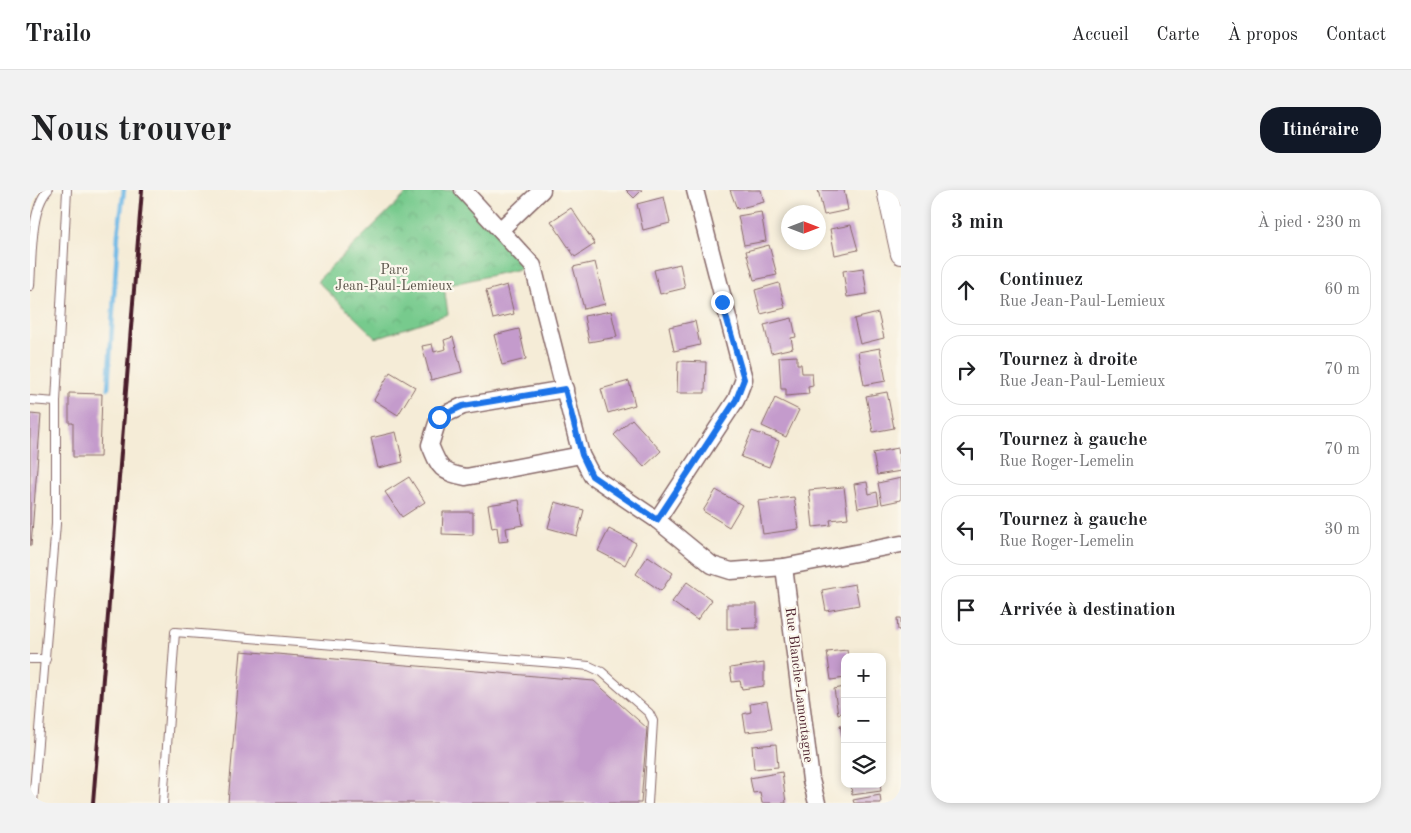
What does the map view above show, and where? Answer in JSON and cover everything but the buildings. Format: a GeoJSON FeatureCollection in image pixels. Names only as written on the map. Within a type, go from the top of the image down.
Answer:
{"type":"FeatureCollection","features":[{"type":"Feature","properties":{"kind":"street"},"geometry":{"type":"LineString","coordinates":[[463,190],[501,229],[533,266],[582,455],[592,476],[657,520],[712,565],[731,571],[784,567],[901,544]]}},
{"type":"Feature","properties":{"kind":"street"},"geometry":{"type":"LineString","coordinates":[[501,229],[542,190]]}},
{"type":"Feature","properties":{"kind":"street"},"geometry":{"type":"LineString","coordinates":[[657,520],[736,400],[744,379],[695,190]]}},
{"type":"Feature","properties":{"kind":"street"},"geometry":{"type":"LineString","coordinates":[[887,190],[901,254]]}},
{"type":"Feature","properties":{"kind":"street"},"geometry":{"type":"LineString","coordinates":[[565,389],[463,406],[439,417],[430,444],[439,465],[450,475],[466,478],[582,455]]}},
{"type":"Feature","properties":{"kind":"street","name":"Rue Blanche-Lamontagne"},"geometry":{"type":"LineString","coordinates":[[784,567],[810,780],[816,803]]}},
{"type":"Feature","properties":{"kind":"lane"},"geometry":{"type":"LineString","coordinates":[[30,286],[34,231],[39,204],[48,190]]}},
{"type":"Feature","properties":{"kind":"lane"},"geometry":{"type":"LineString","coordinates":[[33,803],[56,524],[56,402],[68,190]]}},
{"type":"Feature","properties":{"kind":"lane"},"geometry":{"type":"LineString","coordinates":[[30,400],[56,402]]}},
{"type":"Feature","properties":{"kind":"lane"},"geometry":{"type":"LineString","coordinates":[[163,803],[175,632],[579,665],[596,668],[649,713],[653,721],[648,803]]}},
{"type":"Feature","properties":{"kind":"lane"},"geometry":{"type":"LineString","coordinates":[[30,659],[46,659]]}},
{"type":"Feature","properties":{"kind":"green space","name":"Parc Jean-Paul-Lemieux"},"geometry":{"type":"Polygon","coordinates":[[[410,190],[466,190],[533,266],[444,286],[448,314],[376,338],[317,281],[410,190]]]}},
{"type":"Feature","properties":{"kind":"waterway"},"geometry":{"type":"LineString","coordinates":[[108,388],[118,234],[124,190]]}},
{"type":"Feature","properties":{"kind":"railway"},"geometry":{"type":"LineString","coordinates":[[93,803],[142,190]]}},
{"type":"Feature","properties":{"kind":"route"},"geometry":{"type":"LineString","coordinates":[[439,417],[463,406],[565,389],[582,455],[592,476],[657,520],[736,400],[744,379],[722,302]]}}]}
